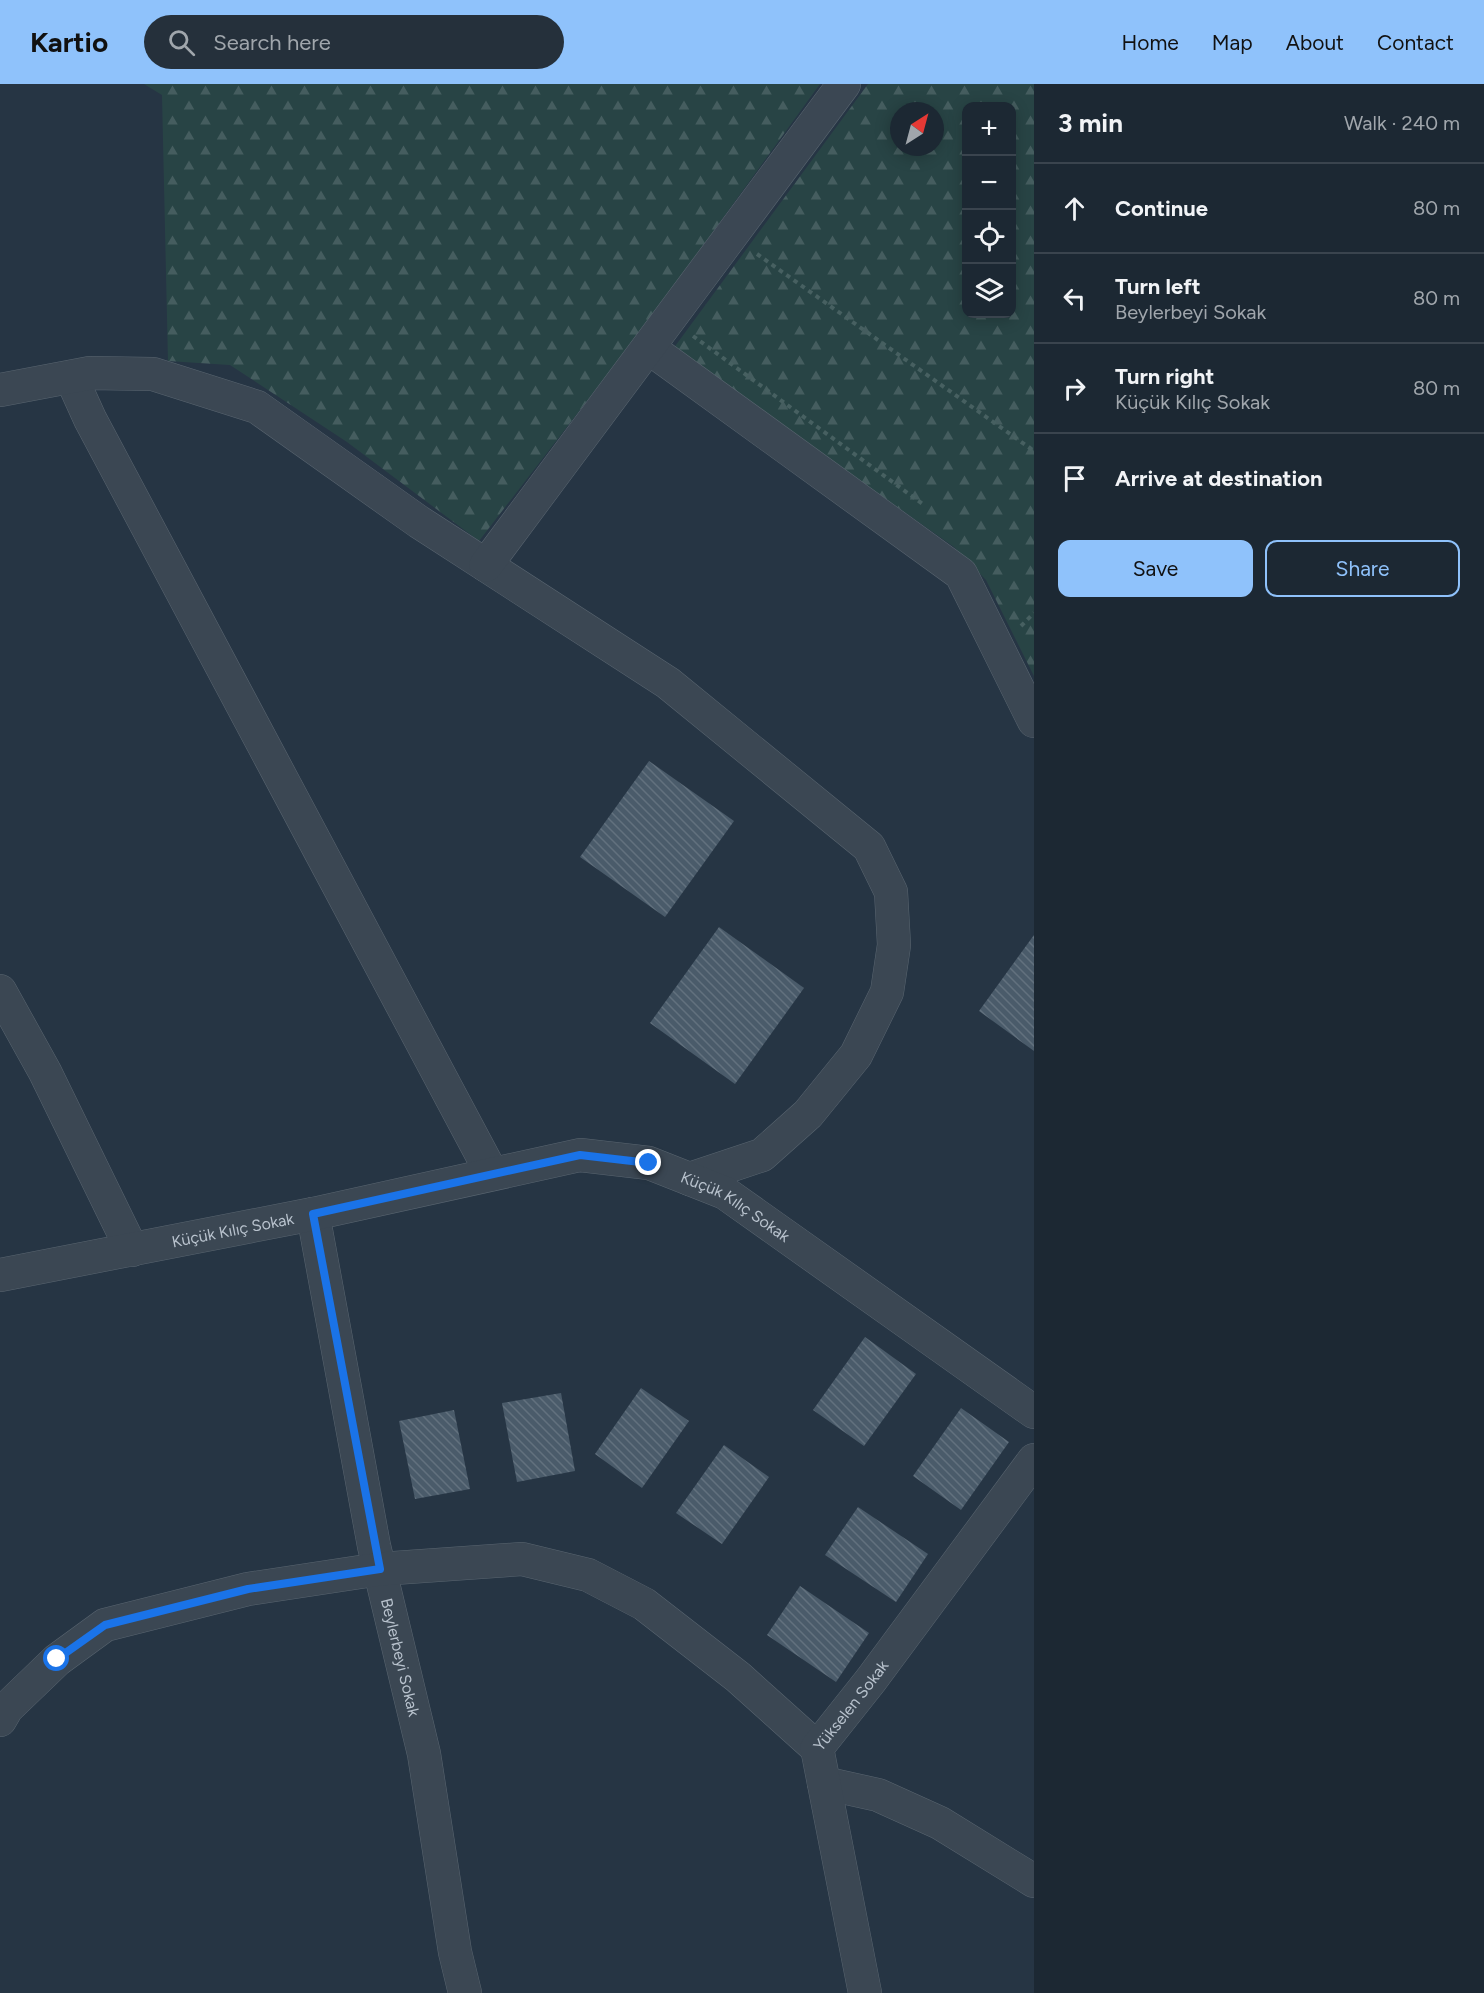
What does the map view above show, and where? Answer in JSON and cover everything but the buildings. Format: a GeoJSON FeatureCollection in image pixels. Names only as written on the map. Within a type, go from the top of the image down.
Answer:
{"type":"FeatureCollection","features":[{"type":"Feature","properties":{"kind":"street"},"geometry":{"type":"LineString","coordinates":[[486,565],[650,348],[844,84]]}},
{"type":"Feature","properties":{"kind":"street"},"geometry":{"type":"LineString","coordinates":[[650,348],[961,574],[1034,721]]}},
{"type":"Feature","properties":{"kind":"street"},"geometry":{"type":"LineString","coordinates":[[0,390],[90,373],[153,374],[257,407],[419,522],[668,682],[869,846],[891,892],[894,945],[887,992],[856,1056],[808,1114],[762,1155],[690,1179]]}},
{"type":"Feature","properties":{"kind":"street"},"geometry":{"type":"LineString","coordinates":[[71,377],[90,419],[492,1174]]}},
{"type":"Feature","properties":{"kind":"street"},"geometry":{"type":"LineString","coordinates":[[0,991],[45,1072],[132,1250]]}},
{"type":"Feature","properties":{"kind":"street","name":"Küçük Kılıç Sokak"},"geometry":{"type":"LineString","coordinates":[[0,1275],[313,1214],[580,1155],[649,1163],[725,1193],[1034,1412]]}},
{"type":"Feature","properties":{"kind":"street","name":"Beylerbeyi Sokak"},"geometry":{"type":"LineString","coordinates":[[313,1214],[380,1569],[424,1754],[455,1952],[465,1993]]}},
{"type":"Feature","properties":{"kind":"street","name":"Yükselen Sokak"},"geometry":{"type":"LineString","coordinates":[[865,1993],[817,1748],[871,1680],[1034,1460]]}},
{"type":"Feature","properties":{"kind":"street"},"geometry":{"type":"LineString","coordinates":[[0,1720],[7,1708],[57,1659],[105,1625],[248,1589],[380,1569],[522,1559],[588,1575],[644,1604],[738,1677],[817,1748]]}},
{"type":"Feature","properties":{"kind":"street"},"geometry":{"type":"LineString","coordinates":[[824,1783],[878,1795],[929,1818],[1034,1881]]}},
{"type":"Feature","properties":{"kind":"path"},"geometry":{"type":"LineString","coordinates":[[732,236],[1034,451]]}},
{"type":"Feature","properties":{"kind":"green space"},"geometry":{"type":"Polygon","coordinates":[[[144,84],[820,84],[644,327],[479,541],[347,442],[230,365],[168,361],[162,95],[144,84]]]}},
{"type":"Feature","properties":{"kind":"green space"},"geometry":{"type":"Polygon","coordinates":[[[868,84],[1034,84],[1034,676],[986,580],[954,547],[673,349],[868,84]]]}},
{"type":"Feature","properties":{"kind":"route"},"geometry":{"type":"LineString","coordinates":[[57,1659],[105,1625],[248,1589],[380,1569],[313,1214],[580,1155],[649,1163]]}}]}
